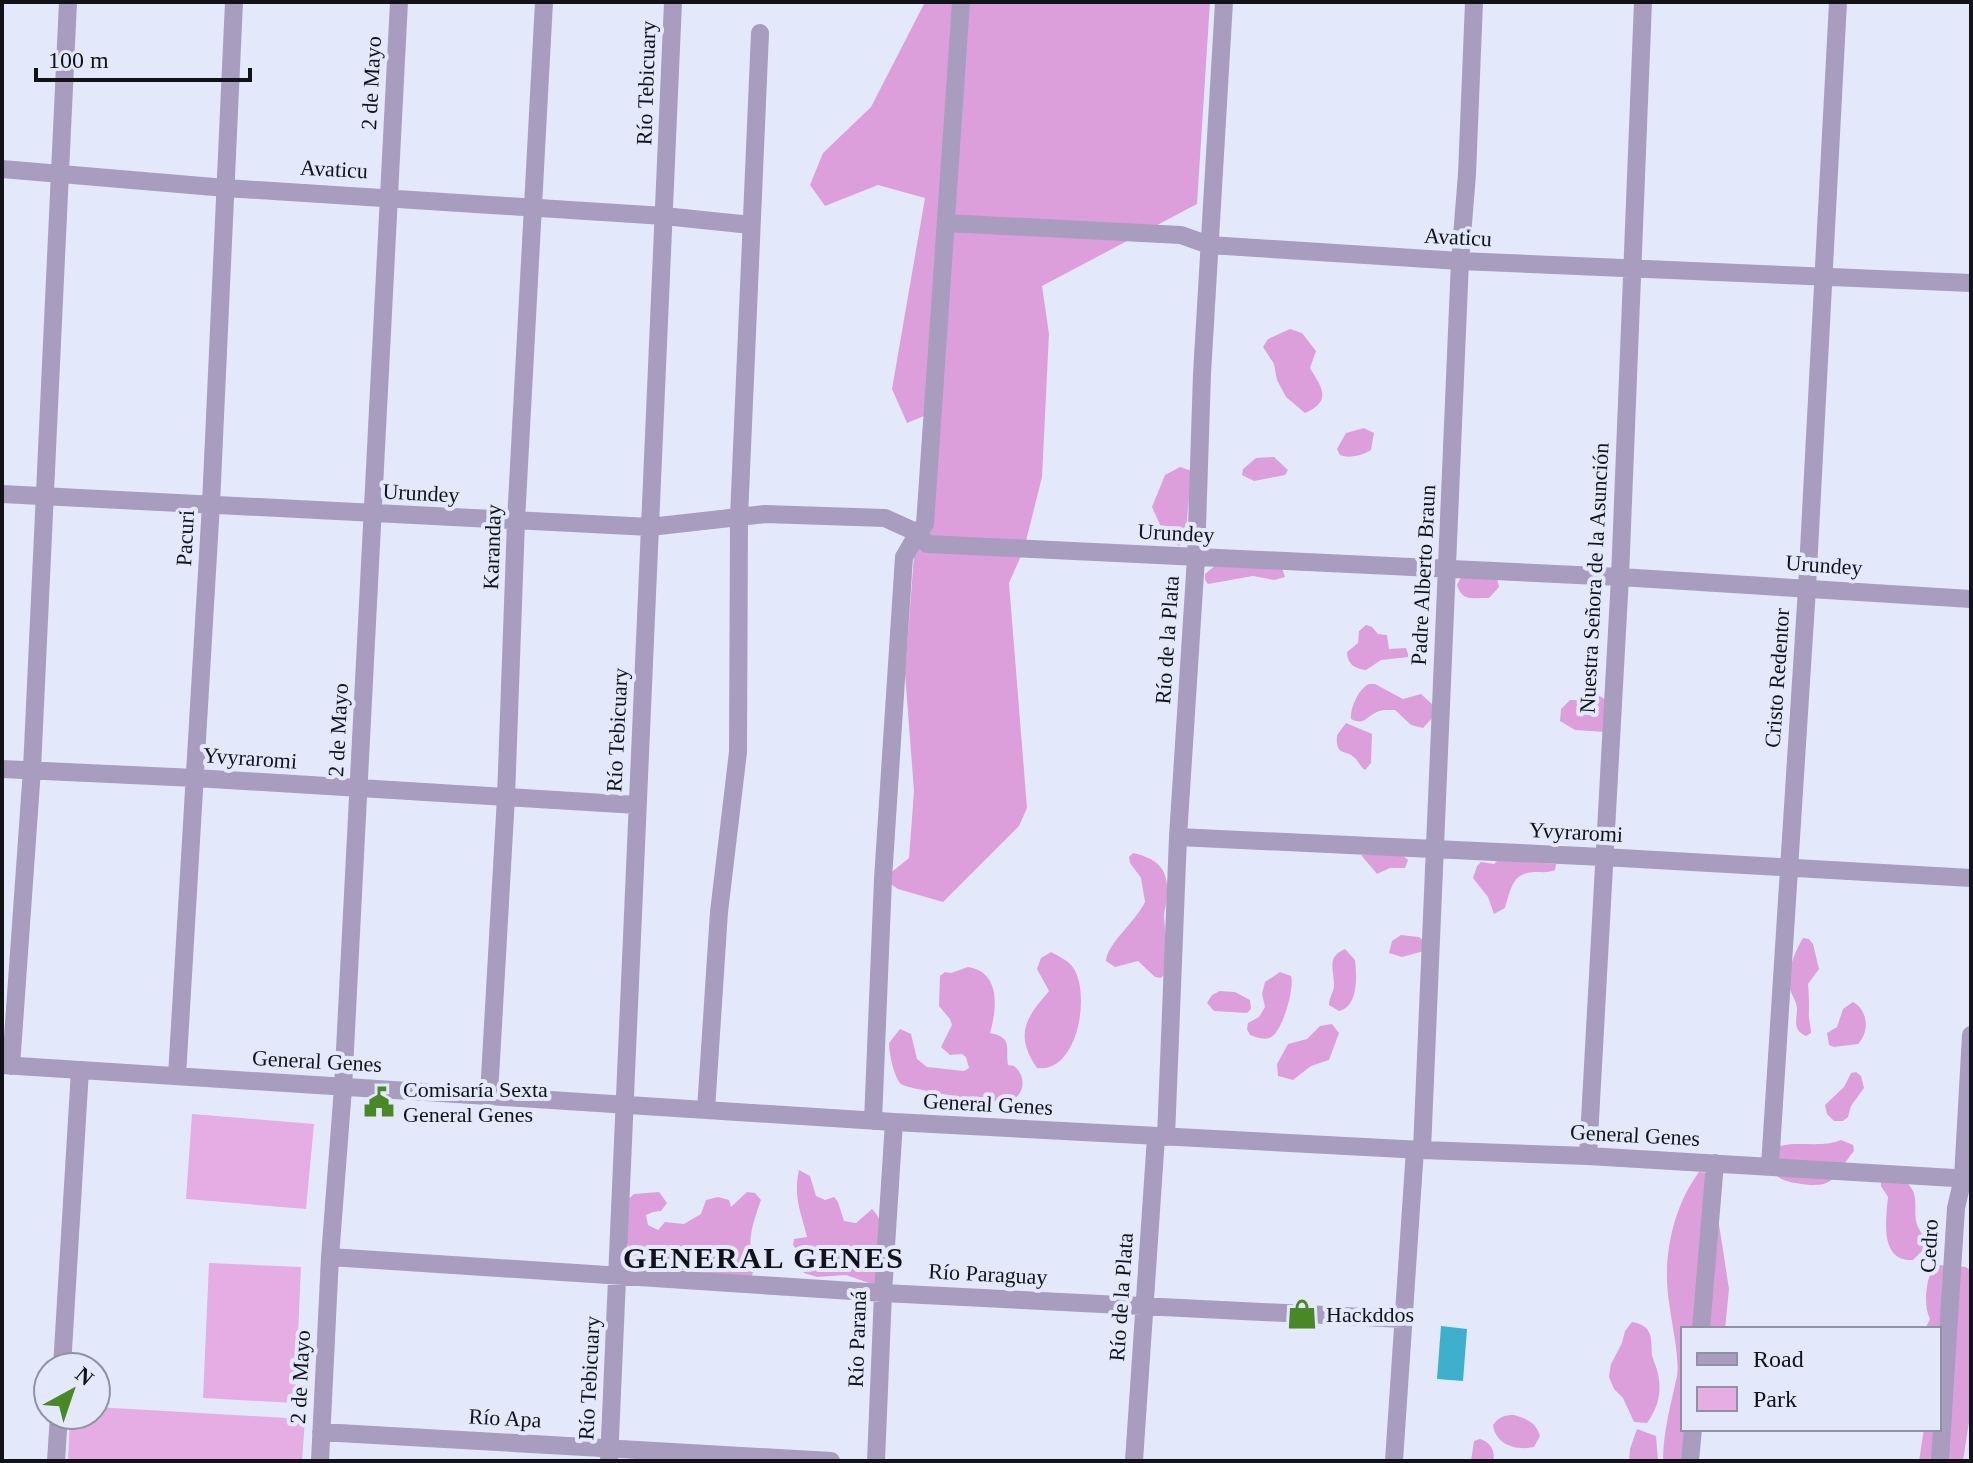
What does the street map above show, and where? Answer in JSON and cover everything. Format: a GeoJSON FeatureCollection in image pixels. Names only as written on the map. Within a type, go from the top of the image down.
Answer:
{"type":"FeatureCollection","features":[{"type":"Feature","properties":{"kind":"street"},"geometry":{"type":"LineString","coordinates":[[6,1066],[32,769],[68,2]]}},
{"type":"Feature","properties":{"kind":"street","name":"Pacuri"},"geometry":{"type":"LineString","coordinates":[[177,1076],[211,504],[234,2]]}},
{"type":"Feature","properties":{"kind":"street","name":"2 de Mayo"},"geometry":{"type":"LineString","coordinates":[[320,1461],[330,1257],[343,1088],[399,2]]}},
{"type":"Feature","properties":{"kind":"street","name":"Karanday"},"geometry":{"type":"LineString","coordinates":[[489,1095],[544,2]]}},
{"type":"Feature","properties":{"kind":"street","name":"Río Tebicuary"},"geometry":{"type":"LineString","coordinates":[[610,1454],[673,2]]}},
{"type":"Feature","properties":{"kind":"street"},"geometry":{"type":"LineString","coordinates":[[873,1121],[883,879],[904,557],[925,524],[961,2]]}},
{"type":"Feature","properties":{"kind":"street","name":"Río de la Plata"},"geometry":{"type":"LineString","coordinates":[[1134,1461],[1144,1306],[1161,1137],[1196,558],[1209,245],[1224,2]]}},
{"type":"Feature","properties":{"kind":"street","name":"Padre Alberto Braun"},"geometry":{"type":"LineString","coordinates":[[1394,1461],[1418,1150],[1474,2]]}},
{"type":"Feature","properties":{"kind":"street","name":"Nuestra Señora de la Asunción"},"geometry":{"type":"LineString","coordinates":[[1588,1156],[1620,577],[1643,2]]}},
{"type":"Feature","properties":{"kind":"street","name":"Cristo Redentor"},"geometry":{"type":"LineString","coordinates":[[1770,1166],[1807,588],[1838,2]]}},
{"type":"Feature","properties":{"kind":"street"},"geometry":{"type":"LineString","coordinates":[[706,1110],[719,912],[738,752],[739,517],[760,33]]}},
{"type":"Feature","properties":{"kind":"street","name":"Avaticu"},"geometry":{"type":"LineString","coordinates":[[2,169],[226,188],[535,206],[751,225]]}},
{"type":"Feature","properties":{"kind":"street","name":"Avaticu"},"geometry":{"type":"LineString","coordinates":[[946,223],[1181,235],[1209,245],[1460,261],[1971,283]]}},
{"type":"Feature","properties":{"kind":"street","name":"Urundey"},"geometry":{"type":"LineString","coordinates":[[2,494],[650,527],[765,514],[885,518],[918,533],[927,544],[1620,577],[1971,599]]}},
{"type":"Feature","properties":{"kind":"street","name":"Yvyraromi"},"geometry":{"type":"LineString","coordinates":[[2,769],[637,805]]}},
{"type":"Feature","properties":{"kind":"street","name":"Yvyraromi"},"geometry":{"type":"LineString","coordinates":[[1178,837],[1971,878]]}},
{"type":"Feature","properties":{"kind":"street","name":"Cedro"},"geometry":{"type":"LineString","coordinates":[[1940,1461],[1956,1208],[1967,1179],[1971,1035]]}},
{"type":"Feature","properties":{"kind":"street","name":"General Genes"},"geometry":{"type":"LineString","coordinates":[[6,1066],[873,1121],[1588,1156],[1967,1179]]}},
{"type":"Feature","properties":{"kind":"street"},"geometry":{"type":"LineString","coordinates":[[63,1351],[80,1070]]}},
{"type":"Feature","properties":{"kind":"street","name":"Río Paraná"},"geometry":{"type":"LineString","coordinates":[[876,1461],[894,1122]]}},
{"type":"Feature","properties":{"kind":"street"},"geometry":{"type":"LineString","coordinates":[[1701,1327],[1715,1163]]}},
{"type":"Feature","properties":{"kind":"street","name":"Río Paraguay"},"geometry":{"type":"LineString","coordinates":[[330,1257],[883,1293],[1403,1319]]}},
{"type":"Feature","properties":{"kind":"street"},"geometry":{"type":"LineString","coordinates":[[56,1461],[58,1431]]}},
{"type":"Feature","properties":{"kind":"street"},"geometry":{"type":"LineString","coordinates":[[1690,1461],[1693,1431]]}},
{"type":"Feature","properties":{"kind":"street","name":"Río Apa"},"geometry":{"type":"LineString","coordinates":[[321,1432],[610,1454],[831,1461]]}},
{"type":"Feature","properties":{"kind":"green space"},"geometry":{"type":"Polygon","coordinates":[[[192,1114],[314,1124],[306,1209],[186,1199],[192,1114]]]}},
{"type":"Feature","properties":{"kind":"green space"},"geometry":{"type":"Polygon","coordinates":[[[209,1263],[301,1267],[295,1403],[203,1398],[209,1263]]]}},
{"type":"Feature","properties":{"kind":"green space"},"geometry":{"type":"Polygon","coordinates":[[[112,1408],[305,1419],[302,1461],[68,1461],[69,1431],[112,1431],[112,1408]]]}},
{"type":"Feature","properties":{"kind":"shaded area"},"geometry":{"type":"Polygon","coordinates":[[[925,2],[1210,2],[1197,204],[1042,286],[1049,334],[1042,477],[1024,549],[1009,583],[1027,808],[1019,826],[943,902],[898,889],[883,879],[909,858],[914,791],[905,673],[917,517],[929,414],[907,423],[892,389],[925,198],[878,185],[825,206],[810,185],[823,153],[871,107],[925,2]]]}},
{"type":"Feature","properties":{"kind":"shaded area"},"geometry":{"type":"Polygon","coordinates":[[[1290,329],[1302,333],[1316,351],[1310,368],[1322,398],[1305,413],[1286,397],[1277,380],[1274,364],[1263,347],[1268,339],[1290,329]]]}},
{"type":"Feature","properties":{"kind":"shaded area"},"geometry":{"type":"Polygon","coordinates":[[[1364,428],[1374,433],[1371,450],[1356,456],[1340,455],[1337,449],[1346,433],[1364,428]]]}},
{"type":"Feature","properties":{"kind":"shaded area"},"geometry":{"type":"Polygon","coordinates":[[[1274,457],[1288,470],[1285,475],[1254,481],[1242,475],[1243,469],[1256,458],[1274,457]]]}},
{"type":"Feature","properties":{"kind":"shaded area"},"geometry":{"type":"Polygon","coordinates":[[[1180,467],[1192,471],[1188,539],[1179,546],[1166,538],[1152,507],[1165,475],[1180,467]]]}},
{"type":"Feature","properties":{"kind":"shaded area"},"geometry":{"type":"Polygon","coordinates":[[[1217,564],[1282,568],[1285,577],[1274,580],[1253,576],[1208,584],[1205,574],[1217,564]]]}},
{"type":"Feature","properties":{"kind":"shaded area"},"geometry":{"type":"Polygon","coordinates":[[[1461,577],[1497,578],[1499,587],[1489,598],[1469,598],[1459,591],[1457,585],[1461,577]]]}},
{"type":"Feature","properties":{"kind":"shaded area"},"geometry":{"type":"Polygon","coordinates":[[[1366,625],[1378,634],[1387,635],[1389,649],[1406,648],[1409,657],[1381,660],[1366,670],[1352,665],[1347,652],[1358,643],[1359,631],[1366,625]]]}},
{"type":"Feature","properties":{"kind":"shaded area"},"geometry":{"type":"Polygon","coordinates":[[[1375,684],[1403,699],[1421,694],[1433,705],[1433,717],[1423,728],[1411,725],[1395,710],[1379,711],[1361,721],[1351,719],[1361,690],[1375,684]]]}},
{"type":"Feature","properties":{"kind":"shaded area"},"geometry":{"type":"Polygon","coordinates":[[[1592,695],[1606,700],[1606,732],[1575,730],[1560,721],[1561,709],[1570,700],[1583,700],[1592,695]]]}},
{"type":"Feature","properties":{"kind":"shaded area"},"geometry":{"type":"Polygon","coordinates":[[[1346,723],[1372,734],[1371,763],[1365,770],[1353,756],[1338,747],[1337,735],[1346,723]]]}},
{"type":"Feature","properties":{"kind":"shaded area"},"geometry":{"type":"Polygon","coordinates":[[[1133,853],[1156,863],[1166,880],[1165,974],[1161,978],[1155,977],[1138,961],[1115,967],[1106,961],[1111,947],[1145,902],[1141,878],[1130,863],[1129,857],[1133,853]]]}},
{"type":"Feature","properties":{"kind":"shaded area"},"geometry":{"type":"Polygon","coordinates":[[[1401,854],[1408,860],[1405,868],[1390,868],[1377,874],[1361,855],[1401,854]]]}},
{"type":"Feature","properties":{"kind":"shaded area"},"geometry":{"type":"Polygon","coordinates":[[[1498,860],[1556,864],[1553,871],[1528,873],[1517,878],[1505,908],[1494,914],[1488,897],[1473,878],[1481,862],[1494,864],[1498,860]]]}},
{"type":"Feature","properties":{"kind":"shaded area"},"geometry":{"type":"Polygon","coordinates":[[[1401,935],[1419,937],[1424,941],[1424,951],[1402,957],[1389,953],[1392,941],[1401,935]]]}},
{"type":"Feature","properties":{"kind":"shaded area"},"geometry":{"type":"Polygon","coordinates":[[[1803,938],[1813,944],[1819,969],[1808,984],[1811,1033],[1806,1036],[1797,1028],[1797,1008],[1789,983],[1792,962],[1803,938]]]}},
{"type":"Feature","properties":{"kind":"shaded area"},"geometry":{"type":"Polygon","coordinates":[[[1345,949],[1355,960],[1356,983],[1350,1004],[1339,1011],[1329,1005],[1334,985],[1332,964],[1335,956],[1345,949]]]}},
{"type":"Feature","properties":{"kind":"shaded area"},"geometry":{"type":"Polygon","coordinates":[[[1051,952],[1072,966],[1078,978],[1081,1011],[1071,1045],[1063,1058],[1051,1066],[1037,1068],[1026,1045],[1026,1027],[1034,1010],[1049,991],[1037,969],[1041,958],[1051,952]]]}},
{"type":"Feature","properties":{"kind":"shaded area"},"geometry":{"type":"Polygon","coordinates":[[[968,967],[979,970],[991,984],[995,1003],[990,1033],[1003,1038],[1007,1044],[1008,1065],[1014,1066],[1023,1082],[1016,1098],[1010,1101],[973,1099],[907,1086],[898,1081],[894,1071],[889,1043],[900,1029],[911,1034],[917,1059],[927,1067],[964,1071],[969,1068],[962,1054],[950,1055],[941,1047],[952,1025],[939,1006],[940,976],[968,967]]]}},
{"type":"Feature","properties":{"kind":"shaded area"},"geometry":{"type":"Polygon","coordinates":[[[1280,972],[1291,976],[1292,982],[1283,1020],[1269,1038],[1250,1035],[1248,1023],[1259,1017],[1265,1007],[1262,994],[1265,982],[1280,972]]]}},
{"type":"Feature","properties":{"kind":"shaded area"},"geometry":{"type":"Polygon","coordinates":[[[1220,991],[1235,992],[1250,1000],[1251,1009],[1247,1013],[1214,1011],[1207,1003],[1212,995],[1220,991]]]}},
{"type":"Feature","properties":{"kind":"shaded area"},"geometry":{"type":"Polygon","coordinates":[[[1853,1002],[1862,1010],[1866,1022],[1862,1039],[1858,1044],[1829,1045],[1827,1033],[1837,1027],[1843,1009],[1853,1002]]]}},
{"type":"Feature","properties":{"kind":"shaded area"},"geometry":{"type":"Polygon","coordinates":[[[1332,1024],[1339,1033],[1329,1060],[1311,1066],[1293,1080],[1278,1076],[1277,1064],[1288,1044],[1307,1039],[1320,1026],[1332,1024]]]}},
{"type":"Feature","properties":{"kind":"shaded area"},"geometry":{"type":"Polygon","coordinates":[[[1851,1073],[1861,1076],[1864,1088],[1851,1106],[1848,1117],[1843,1121],[1834,1121],[1827,1114],[1825,1105],[1844,1087],[1851,1073]]]}},
{"type":"Feature","properties":{"kind":"shaded area"},"geometry":{"type":"Polygon","coordinates":[[[1841,1140],[1853,1145],[1854,1151],[1828,1182],[1801,1184],[1777,1176],[1780,1146],[1826,1144],[1841,1140]]]}},
{"type":"Feature","properties":{"kind":"shaded area"},"geometry":{"type":"Polygon","coordinates":[[[799,1170],[810,1176],[816,1196],[825,1200],[834,1197],[844,1221],[856,1223],[872,1209],[876,1214],[882,1229],[876,1251],[884,1263],[879,1282],[872,1284],[846,1275],[817,1277],[804,1273],[800,1255],[793,1245],[794,1239],[807,1237],[797,1197],[799,1170]]]}},
{"type":"Feature","properties":{"kind":"shaded area"},"geometry":{"type":"Polygon","coordinates":[[[1699,1172],[1711,1173],[1729,1289],[1725,1327],[1681,1327],[1681,1431],[1700,1431],[1697,1461],[1663,1461],[1678,1369],[1667,1268],[1676,1217],[1699,1172]]]}},
{"type":"Feature","properties":{"kind":"shaded area"},"geometry":{"type":"Polygon","coordinates":[[[1881,1181],[1906,1182],[1914,1193],[1916,1221],[1925,1239],[1922,1251],[1913,1260],[1902,1259],[1890,1247],[1886,1227],[1888,1197],[1881,1181]]]}},
{"type":"Feature","properties":{"kind":"shaded area"},"geometry":{"type":"Polygon","coordinates":[[[659,1192],[667,1203],[661,1211],[646,1215],[648,1225],[658,1230],[665,1222],[684,1224],[701,1214],[706,1200],[718,1197],[729,1200],[731,1207],[747,1192],[755,1193],[761,1200],[751,1234],[755,1267],[751,1278],[681,1270],[638,1275],[627,1266],[629,1248],[624,1235],[624,1203],[634,1194],[659,1192]]]}},
{"type":"Feature","properties":{"kind":"shaded area"},"geometry":{"type":"Polygon","coordinates":[[[1933,1267],[1966,1267],[1971,1271],[1971,1409],[1963,1461],[1919,1461],[1924,1431],[1941,1431],[1941,1327],[1926,1327],[1930,1319],[1926,1293],[1933,1267]]]}},
{"type":"Feature","properties":{"kind":"shaded area"},"geometry":{"type":"Polygon","coordinates":[[[1632,1322],[1644,1326],[1650,1333],[1660,1387],[1658,1400],[1647,1423],[1634,1422],[1609,1377],[1611,1364],[1632,1322]]]}},
{"type":"Feature","properties":{"kind":"shaded area"},"geometry":{"type":"Polygon","coordinates":[[[1514,1415],[1536,1427],[1540,1436],[1534,1447],[1514,1447],[1498,1437],[1493,1425],[1502,1417],[1514,1415]]]}},
{"type":"Feature","properties":{"kind":"shaded area"},"geometry":{"type":"Polygon","coordinates":[[[1637,1429],[1656,1436],[1658,1461],[1629,1461],[1637,1429]]]}},
{"type":"Feature","properties":{"kind":"shaded area"},"geometry":{"type":"Polygon","coordinates":[[[1480,1439],[1491,1447],[1493,1461],[1471,1461],[1474,1441],[1480,1439]]]}},
{"type":"Feature","properties":{"kind":"water"},"geometry":{"type":"Polygon","coordinates":[[[1441,1326],[1467,1329],[1463,1381],[1437,1379],[1441,1326]]]}},
{"type":"Feature","properties":{"kind":"place","name":"Comisaría Sexta General Genes"},"geometry":{"type":"Point","coordinates":[379,1102]}},
{"type":"Feature","properties":{"kind":"place","name":"Hackddos"},"geometry":{"type":"Point","coordinates":[1302,1314]}},
{"type":"Feature","properties":{"kind":"district","name":"GENERAL GENES"},"geometry":{"type":"Point","coordinates":[764,1257]}}]}
